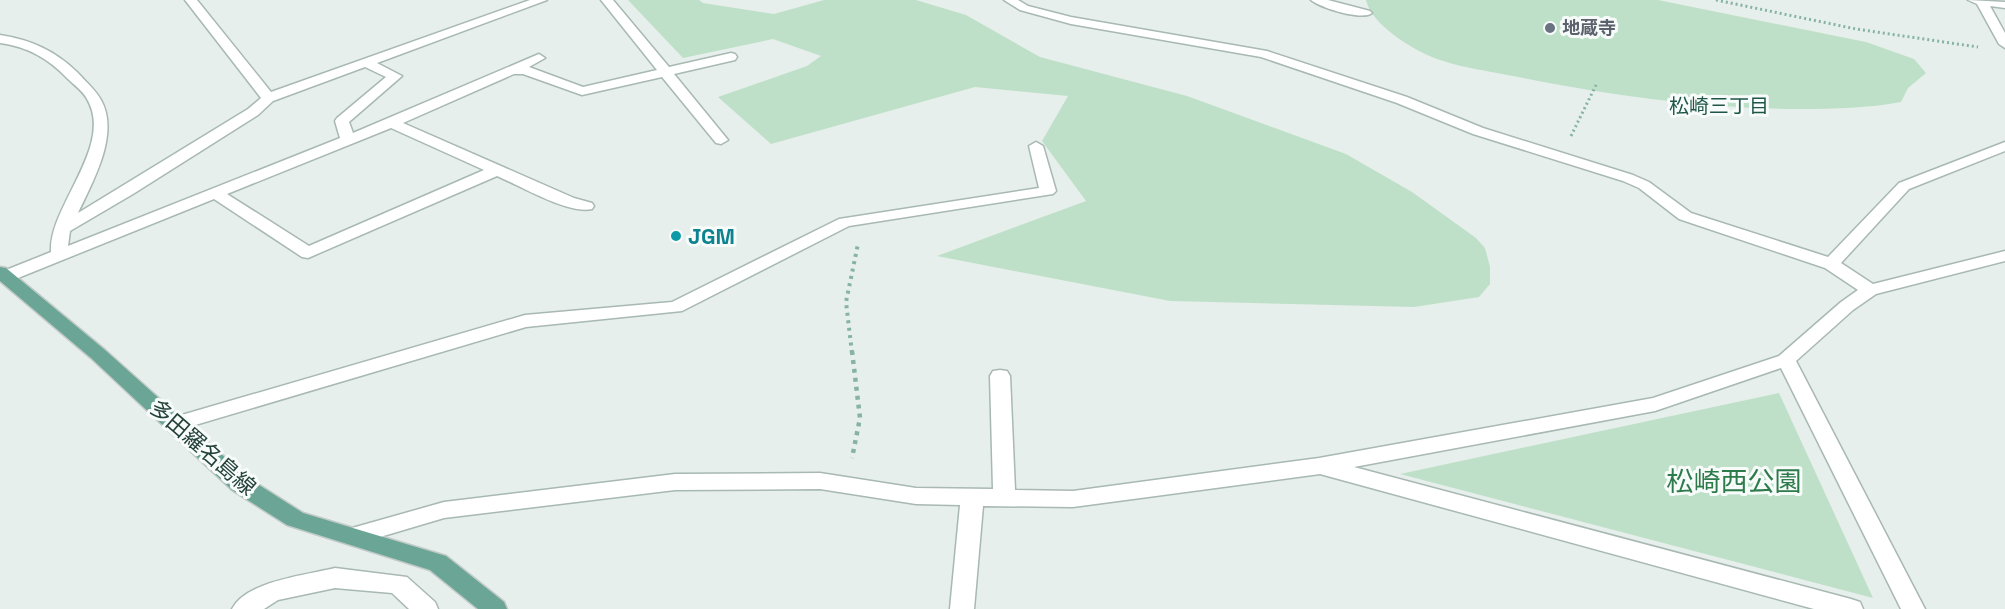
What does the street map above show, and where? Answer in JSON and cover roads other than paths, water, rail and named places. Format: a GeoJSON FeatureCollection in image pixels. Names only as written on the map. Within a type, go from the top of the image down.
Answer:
{"type":"FeatureCollection","features":[{"type":"Feature","properties":{"kind":"main road","name":"多田羅名島線"},"geometry":{"type":"LineString","coordinates":[[3,274],[175,424],[240,484],[295,519],[438,562],[495,609]]}},
{"type":"Feature","properties":{"kind":"street"},"geometry":{"type":"LineString","coordinates":[[191,0],[190,2],[268,98]]}},
{"type":"Feature","properties":{"kind":"street"},"geometry":{"type":"LineString","coordinates":[[63,228],[128,191],[253,112],[268,98],[541,0]]}},
{"type":"Feature","properties":{"kind":"street"},"geometry":{"type":"LineString","coordinates":[[607,0],[721,140]]}},
{"type":"Feature","properties":{"kind":"street"},"geometry":{"type":"LineString","coordinates":[[1010,0],[1024,8],[1071,20],[1263,54],[1402,100],[1478,131],[1562,155],[1644,185],[1685,216],[1831,264],[1870,290]]}},
{"type":"Feature","properties":{"kind":"street"},"geometry":{"type":"LineString","coordinates":[[1317,0],[1347,10],[1366,13]]}},
{"type":"Feature","properties":{"kind":"street"},"geometry":{"type":"LineString","coordinates":[[1977,1],[2005,5]]}},
{"type":"Feature","properties":{"kind":"street"},"geometry":{"type":"LineString","coordinates":[[1977,1],[2005,44]]}},
{"type":"Feature","properties":{"kind":"street"},"geometry":{"type":"LineString","coordinates":[[0,39],[30,43],[64,66],[95,100],[102,122],[89,171],[63,228],[59,241],[60,254]]}},
{"type":"Feature","properties":{"kind":"street"},"geometry":{"type":"LineString","coordinates":[[508,70],[525,70],[582,91],[731,57]]}},
{"type":"Feature","properties":{"kind":"street"},"geometry":{"type":"LineString","coordinates":[[3,274],[60,254],[391,123],[538,58]]}},
{"type":"Feature","properties":{"kind":"street"},"geometry":{"type":"LineString","coordinates":[[348,140],[342,121],[395,76],[366,63]]}},
{"type":"Feature","properties":{"kind":"street"},"geometry":{"type":"LineString","coordinates":[[391,123],[569,202],[586,206]]}},
{"type":"Feature","properties":{"kind":"street"},"geometry":{"type":"LineString","coordinates":[[175,424],[525,321],[676,307],[845,222],[1048,191],[1036,146]]}},
{"type":"Feature","properties":{"kind":"street"},"geometry":{"type":"LineString","coordinates":[[1831,264],[1904,186],[2005,146]]}},
{"type":"Feature","properties":{"kind":"street"},"geometry":{"type":"LineString","coordinates":[[214,192],[308,253],[497,170]]}},
{"type":"Feature","properties":{"kind":"street"},"geometry":{"type":"LineString","coordinates":[[353,536],[444,510],[675,482],[820,481],[916,496],[972,499],[1073,499],[1319,466],[1655,404],[1786,360],[1846,306],[1870,290],[2005,256]]}},
{"type":"Feature","properties":{"kind":"street"},"geometry":{"type":"LineString","coordinates":[[1786,360],[1913,609]]}},
{"type":"Feature","properties":{"kind":"street"},"geometry":{"type":"LineString","coordinates":[[1000,376],[1004,499]]}},
{"type":"Feature","properties":{"kind":"street"},"geometry":{"type":"LineString","coordinates":[[1319,466],[1851,609]]}},
{"type":"Feature","properties":{"kind":"street"},"geometry":{"type":"LineString","coordinates":[[962,609],[972,499]]}},
{"type":"Feature","properties":{"kind":"street"},"geometry":{"type":"LineString","coordinates":[[244,609],[272,592],[335,578],[398,584],[426,609]]}},
{"type":"Feature","properties":{"kind":"place","name":"地蔵寺"},"geometry":{"type":"Point","coordinates":[1550,28]}},
{"type":"Feature","properties":{"kind":"place","name":"JGM"},"geometry":{"type":"Point","coordinates":[676,236]}},
{"type":"Feature","properties":{"kind":"district","name":"松崎三丁目"},"geometry":{"type":"Point","coordinates":[1719,106]}},
{"type":"Feature","properties":{"kind":"park label","name":"松崎西公園"},"geometry":{"type":"Point","coordinates":[1734,482]}}]}
